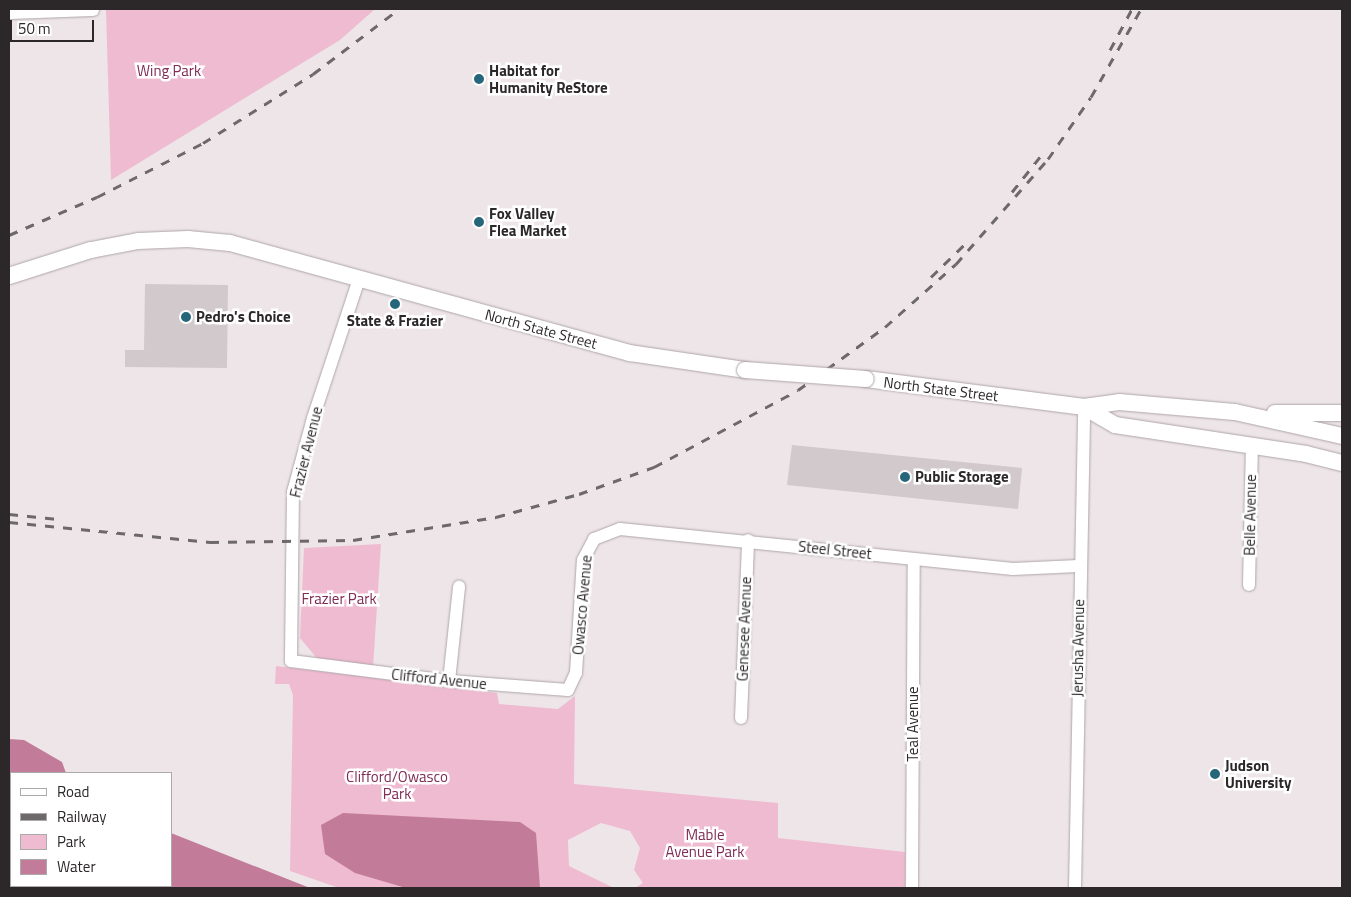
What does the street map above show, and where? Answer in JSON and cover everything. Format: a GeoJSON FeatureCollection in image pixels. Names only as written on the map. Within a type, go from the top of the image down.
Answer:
{"type":"FeatureCollection","features":[{"type":"Feature","properties":{"kind":"main road","name":"North State Street"},"geometry":{"type":"LineString","coordinates":[[9,276],[119,244],[188,239],[254,248],[359,279],[630,353],[745,370],[866,380],[1084,407],[1118,402],[1235,412],[1342,436]]}},
{"type":"Feature","properties":{"kind":"main road","name":"North State Street"},"geometry":{"type":"LineString","coordinates":[[1084,407],[1115,425],[1252,445],[1342,463]]}},
{"type":"Feature","properties":{"kind":"main road"},"geometry":{"type":"LineString","coordinates":[[1235,412],[1342,413]]}},
{"type":"Feature","properties":{"kind":"street"},"geometry":{"type":"LineString","coordinates":[[9,13],[93,10]]}},
{"type":"Feature","properties":{"kind":"street","name":"Frazier Avenue"},"geometry":{"type":"LineString","coordinates":[[291,661],[293,492],[313,418],[359,279]]}},
{"type":"Feature","properties":{"kind":"street","name":"Jerusha Avenue"},"geometry":{"type":"LineString","coordinates":[[1075,888],[1078,566],[1084,407]]}},
{"type":"Feature","properties":{"kind":"street","name":"Belle Avenue"},"geometry":{"type":"LineString","coordinates":[[1249,584],[1252,445]]}},
{"type":"Feature","properties":{"kind":"street","name":"Steel Street"},"geometry":{"type":"LineString","coordinates":[[594,539],[605,532],[640,529],[1013,569],[1078,566]]}},
{"type":"Feature","properties":{"kind":"street","name":"Owasco Avenue"},"geometry":{"type":"LineString","coordinates":[[576,673],[583,560],[594,539]]}},
{"type":"Feature","properties":{"kind":"street","name":"Genesee Avenue"},"geometry":{"type":"LineString","coordinates":[[741,718],[748,540]]}},
{"type":"Feature","properties":{"kind":"street","name":"Teal Avenue"},"geometry":{"type":"LineString","coordinates":[[912,888],[914,559]]}},
{"type":"Feature","properties":{"kind":"street"},"geometry":{"type":"LineString","coordinates":[[449,681],[459,587]]}},
{"type":"Feature","properties":{"kind":"street","name":"Clifford Avenue"},"geometry":{"type":"LineString","coordinates":[[291,661],[449,681],[561,692],[568,690],[576,673]]}},
{"type":"Feature","properties":{"kind":"green space","name":"Wing Park"},"geometry":{"type":"Polygon","coordinates":[[[106,9],[375,9],[340,40],[111,180],[106,9]]]}},
{"type":"Feature","properties":{"kind":"green space","name":"Frazier Park"},"geometry":{"type":"Polygon","coordinates":[[[381,544],[373,668],[320,662],[300,638],[304,548],[381,544]]]}},
{"type":"Feature","properties":{"kind":"green space","name":"Clifford/Owasco Park"},"geometry":{"type":"Polygon","coordinates":[[[276,666],[497,693],[499,704],[558,709],[575,696],[574,784],[778,803],[778,838],[905,852],[905,888],[635,888],[643,883],[634,870],[640,848],[630,831],[601,823],[568,840],[569,866],[614,888],[339,888],[290,871],[293,695],[289,684],[275,684],[276,666]]]}},
{"type":"Feature","properties":{"kind":"water"},"geometry":{"type":"Polygon","coordinates":[[[9,739],[24,740],[62,762],[66,772],[10,772],[10,887],[172,887],[172,833],[310,888],[9,888],[9,739]]]}},
{"type":"Feature","properties":{"kind":"water"},"geometry":{"type":"Polygon","coordinates":[[[343,813],[520,822],[536,833],[540,888],[406,888],[355,873],[325,854],[321,825],[343,813]]]}},
{"type":"Feature","properties":{"kind":"building","name":"Pedro's Choice"},"geometry":{"type":"Polygon","coordinates":[[[145,284],[228,285],[227,368],[125,367],[125,350],[144,350],[145,284]]]}},
{"type":"Feature","properties":{"kind":"building","name":"Public Storage"},"geometry":{"type":"Polygon","coordinates":[[[792,445],[1022,468],[1018,509],[787,485],[792,445]]]}},
{"type":"Feature","properties":{"kind":"railway"},"geometry":{"type":"LineString","coordinates":[[9,235],[97,197],[203,143],[313,74],[399,9]]}},
{"type":"Feature","properties":{"kind":"railway"},"geometry":{"type":"LineString","coordinates":[[1110,50],[1132,9]]}},
{"type":"Feature","properties":{"kind":"railway"},"geometry":{"type":"LineString","coordinates":[[9,522],[210,542],[353,540],[496,517],[579,494],[654,467],[798,390],[885,327],[956,264],[1048,159],[1091,97],[1141,9]]}},
{"type":"Feature","properties":{"kind":"railway"},"geometry":{"type":"LineString","coordinates":[[1012,192],[1043,153]]}},
{"type":"Feature","properties":{"kind":"railway"},"geometry":{"type":"LineString","coordinates":[[931,277],[967,242]]}},
{"type":"Feature","properties":{"kind":"railway"},"geometry":{"type":"LineString","coordinates":[[9,514],[58,519]]}},
{"type":"Feature","properties":{"kind":"place","name":"Habitat for Humanity ReStore"},"geometry":{"type":"Point","coordinates":[479,79]}},
{"type":"Feature","properties":{"kind":"place","name":"Fox Valley Flea Market"},"geometry":{"type":"Point","coordinates":[479,222]}},
{"type":"Feature","properties":{"kind":"place","name":"State & Frazier"},"geometry":{"type":"Point","coordinates":[395,304]}},
{"type":"Feature","properties":{"kind":"place","name":"Pedro's Choice"},"geometry":{"type":"Point","coordinates":[186,317]}},
{"type":"Feature","properties":{"kind":"place","name":"Public Storage"},"geometry":{"type":"Point","coordinates":[905,477]}},
{"type":"Feature","properties":{"kind":"place","name":"Judson University"},"geometry":{"type":"Point","coordinates":[1215,774]}},
{"type":"Feature","properties":{"kind":"park label","name":"Mable Avenue Park"},"geometry":{"type":"Point","coordinates":[705,842]}}]}
